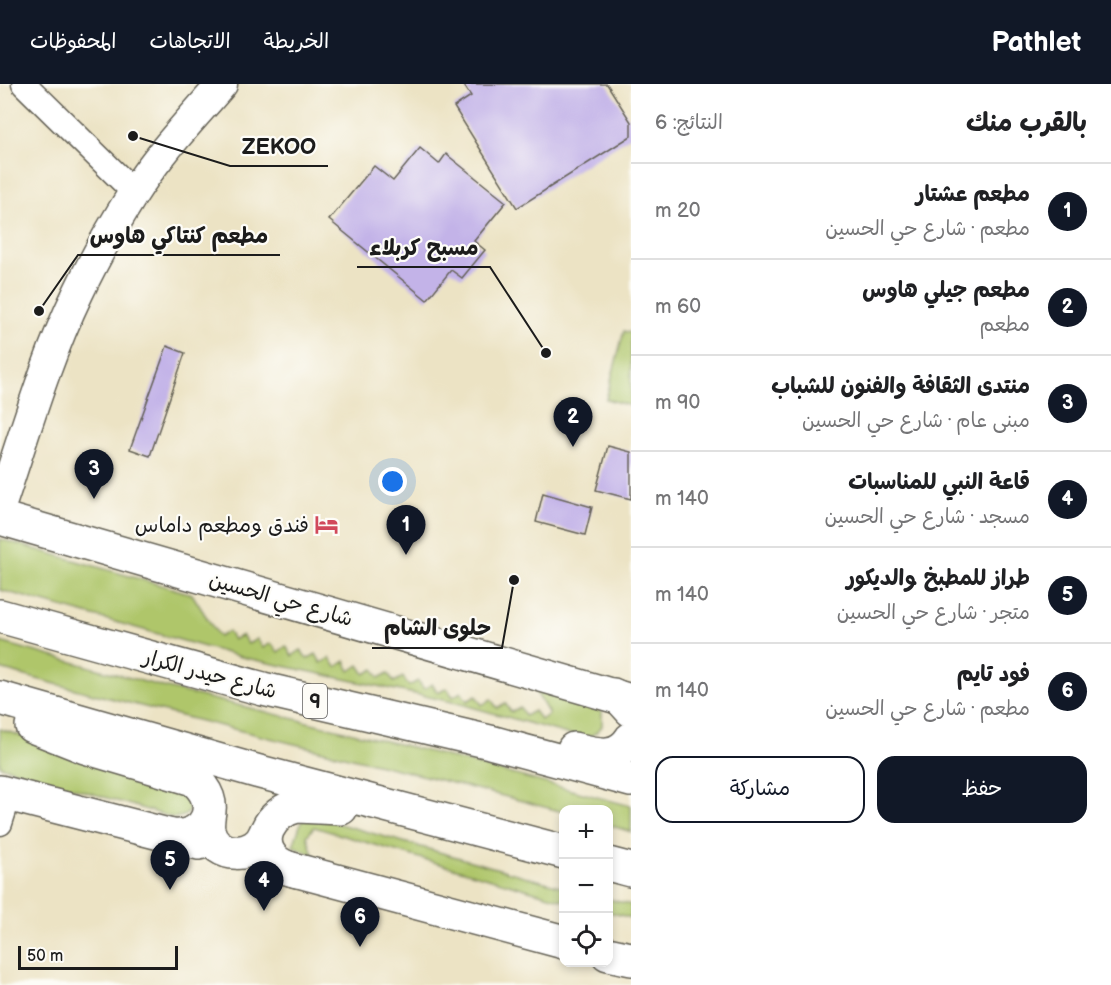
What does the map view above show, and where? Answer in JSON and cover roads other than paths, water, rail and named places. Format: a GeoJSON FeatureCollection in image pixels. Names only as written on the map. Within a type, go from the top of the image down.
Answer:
{"type":"FeatureCollection","features":[{"type":"Feature","properties":{"kind":"main road","name":"شارع حي الحسين"},"geometry":{"type":"LineString","coordinates":[[0,518],[625,702]]}},
{"type":"Feature","properties":{"kind":"main road","name":"شارع حيدر الكرار"},"geometry":{"type":"LineString","coordinates":[[5,620],[263,689],[489,742],[631,780]]}},
{"type":"Feature","properties":{"kind":"main road"},"geometry":{"type":"LineString","coordinates":[[0,698],[406,811],[559,851]]}},
{"type":"Feature","properties":{"kind":"main road"},"geometry":{"type":"LineString","coordinates":[[0,707],[22,721],[63,740],[193,779],[207,793],[209,811],[207,827],[210,835],[214,842],[228,852],[245,852],[252,849],[259,844],[267,832]]}},
{"type":"Feature","properties":{"kind":"main road"},"geometry":{"type":"LineString","coordinates":[[489,742],[517,738],[604,755],[621,750],[631,739]]}},
{"type":"Feature","properties":{"kind":"main road"},"geometry":{"type":"LineString","coordinates":[[3,803],[171,836],[559,941]]}},
{"type":"Feature","properties":{"kind":"main road"},"geometry":{"type":"LineString","coordinates":[[297,871],[279,864],[268,849],[269,824],[279,813],[297,806],[406,811]]}},
{"type":"Feature","properties":{"kind":"main road"},"geometry":{"type":"LineString","coordinates":[[171,836],[188,836],[196,832],[203,826],[209,811]]}},
{"type":"Feature","properties":{"kind":"main road"},"geometry":{"type":"LineString","coordinates":[[613,865],[631,868]]}},
{"type":"Feature","properties":{"kind":"main road"},"geometry":{"type":"LineString","coordinates":[[613,955],[631,960]]}},
{"type":"Feature","properties":{"kind":"street"},"geometry":{"type":"LineString","coordinates":[[24,84],[134,192]]}},
{"type":"Feature","properties":{"kind":"street"},"geometry":{"type":"LineString","coordinates":[[0,507],[51,356],[77,294],[134,192],[172,142],[222,84]]}},
{"type":"Feature","properties":{"kind":"place","name":"ZEKOO"},"geometry":{"type":"Point","coordinates":[133,136]}},
{"type":"Feature","properties":{"kind":"place","name":"مطعم كنتاكي هاوس"},"geometry":{"type":"Point","coordinates":[39,311]}},
{"type":"Feature","properties":{"kind":"place","name":"مسبح كربلاء"},"geometry":{"type":"Point","coordinates":[546,353]}},
{"type":"Feature","properties":{"kind":"place","name":"مطعم جيلي هاوس"},"geometry":{"type":"Point","coordinates":[573,447]}},
{"type":"Feature","properties":{"kind":"place","name":"منتدى الثقافة والفنون للشباب"},"geometry":{"type":"Point","coordinates":[94,499]}},
{"type":"Feature","properties":{"kind":"place","name":"فندق ومطعم داماس"},"geometry":{"type":"Point","coordinates":[327,525]}},
{"type":"Feature","properties":{"kind":"place","name":"مطعم عشتار"},"geometry":{"type":"Point","coordinates":[406,555]}},
{"type":"Feature","properties":{"kind":"place","name":"حلوى الشام"},"geometry":{"type":"Point","coordinates":[514,580]}},
{"type":"Feature","properties":{"kind":"place","name":"طراز للمطبخ والديكور"},"geometry":{"type":"Point","coordinates":[170,890]}},
{"type":"Feature","properties":{"kind":"place","name":"قاعة النبي للمناسبات"},"geometry":{"type":"Point","coordinates":[264,911]}},
{"type":"Feature","properties":{"kind":"place","name":"فود تايم"},"geometry":{"type":"Point","coordinates":[360,947]}}]}
